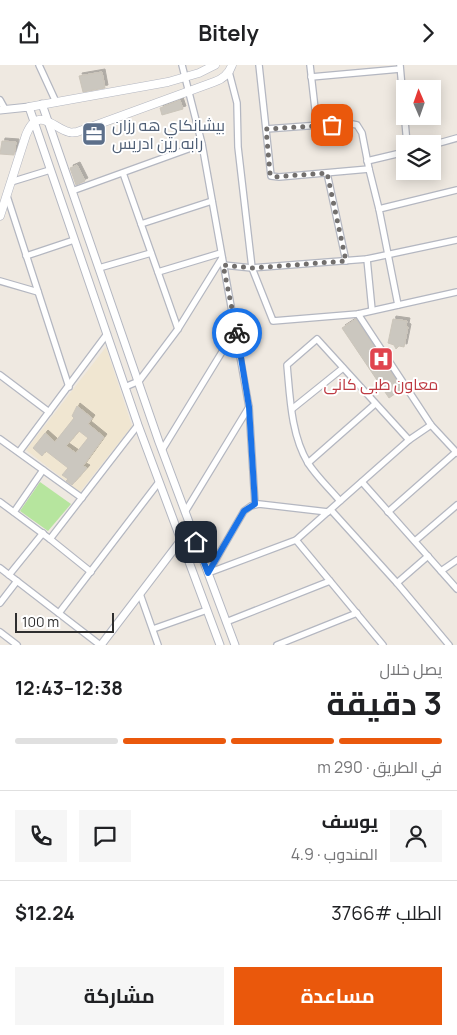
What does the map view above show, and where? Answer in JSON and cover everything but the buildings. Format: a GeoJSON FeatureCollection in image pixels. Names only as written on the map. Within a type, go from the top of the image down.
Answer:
{"type":"FeatureCollection","features":[{"type":"Feature","properties":{"kind":"main road"},"geometry":{"type":"LineString","coordinates":[[29,107],[185,77],[206,71],[215,65]]}},
{"type":"Feature","properties":{"kind":"main road"},"geometry":{"type":"LineString","coordinates":[[0,217],[26,135],[34,123],[40,120],[48,120],[67,132],[77,132],[222,79],[230,69]]}},
{"type":"Feature","properties":{"kind":"street"},"geometry":{"type":"LineString","coordinates":[[39,65],[56,102]]}},
{"type":"Feature","properties":{"kind":"street"},"geometry":{"type":"LineString","coordinates":[[182,65],[202,144],[249,407],[255,504]]}},
{"type":"Feature","properties":{"kind":"street"},"geometry":{"type":"LineString","coordinates":[[259,65],[270,173],[273,177],[369,169]]}},
{"type":"Feature","properties":{"kind":"street"},"geometry":{"type":"LineString","coordinates":[[310,65],[317,126]]}},
{"type":"Feature","properties":{"kind":"street"},"geometry":{"type":"LineString","coordinates":[[311,77],[400,67],[406,135]]}},
{"type":"Feature","properties":{"kind":"street"},"geometry":{"type":"LineString","coordinates":[[230,69],[237,103],[238,147],[252,268],[273,321],[358,314],[457,291]]}},
{"type":"Feature","properties":{"kind":"street"},"geometry":{"type":"LineString","coordinates":[[0,100],[3,110],[29,107],[138,425],[218,642],[231,634]]}},
{"type":"Feature","properties":{"kind":"street"},"geometry":{"type":"LineString","coordinates":[[42,104],[162,450],[235,645]]}},
{"type":"Feature","properties":{"kind":"street"},"geometry":{"type":"LineString","coordinates":[[266,129],[347,123],[357,125],[362,133],[398,305]]}},
{"type":"Feature","properties":{"kind":"street"},"geometry":{"type":"LineString","coordinates":[[441,142],[457,138]]}},
{"type":"Feature","properties":{"kind":"street"},"geometry":{"type":"LineString","coordinates":[[72,191],[202,144]]}},
{"type":"Feature","properties":{"kind":"street"},"geometry":{"type":"LineString","coordinates":[[367,161],[396,154]]}},
{"type":"Feature","properties":{"kind":"street"},"geometry":{"type":"LineString","coordinates":[[11,182],[50,170]]}},
{"type":"Feature","properties":{"kind":"street"},"geometry":{"type":"LineString","coordinates":[[123,173],[178,329]]}},
{"type":"Feature","properties":{"kind":"street"},"geometry":{"type":"LineString","coordinates":[[327,173],[346,261]]}},
{"type":"Feature","properties":{"kind":"street"},"geometry":{"type":"LineString","coordinates":[[379,209],[457,190]]}},
{"type":"Feature","properties":{"kind":"street"},"geometry":{"type":"LineString","coordinates":[[6,196],[69,387]]}},
{"type":"Feature","properties":{"kind":"street"},"geometry":{"type":"LineString","coordinates":[[141,224],[212,201]]}},
{"type":"Feature","properties":{"kind":"street"},"geometry":{"type":"LineString","coordinates":[[26,256],[74,239]]}},
{"type":"Feature","properties":{"kind":"street"},"geometry":{"type":"LineString","coordinates":[[223,265],[252,268],[367,259],[457,240]]}},
{"type":"Feature","properties":{"kind":"street"},"geometry":{"type":"LineString","coordinates":[[99,268],[151,253]]}},
{"type":"Feature","properties":{"kind":"street"},"geometry":{"type":"LineString","coordinates":[[158,272],[221,255]]}},
{"type":"Feature","properties":{"kind":"street"},"geometry":{"type":"LineString","coordinates":[[125,387],[139,381],[178,329],[221,255]]}},
{"type":"Feature","properties":{"kind":"street"},"geometry":{"type":"LineString","coordinates":[[367,259],[372,310]]}},
{"type":"Feature","properties":{"kind":"street"},"geometry":{"type":"LineString","coordinates":[[0,281],[38,292]]}},
{"type":"Feature","properties":{"kind":"street"},"geometry":{"type":"LineString","coordinates":[[358,314],[432,425],[456,453],[388,511]]}},
{"type":"Feature","properties":{"kind":"street"},"geometry":{"type":"LineString","coordinates":[[162,450],[236,329]]}},
{"type":"Feature","properties":{"kind":"street"},"geometry":{"type":"LineString","coordinates":[[19,452],[107,334]]}},
{"type":"Feature","properties":{"kind":"street"},"geometry":{"type":"LineString","coordinates":[[340,501],[308,463],[297,437],[287,365],[317,339],[409,440]]}},
{"type":"Feature","properties":{"kind":"street"},"geometry":{"type":"LineString","coordinates":[[292,409],[343,368]]}},
{"type":"Feature","properties":{"kind":"street"},"geometry":{"type":"LineString","coordinates":[[0,375],[49,412]]}},
{"type":"Feature","properties":{"kind":"street"},"geometry":{"type":"LineString","coordinates":[[308,463],[375,404]]}},
{"type":"Feature","properties":{"kind":"street"},"geometry":{"type":"LineString","coordinates":[[185,512],[249,407]]}},
{"type":"Feature","properties":{"kind":"street"},"geometry":{"type":"LineString","coordinates":[[50,539],[138,425]]}},
{"type":"Feature","properties":{"kind":"street"},"geometry":{"type":"LineString","coordinates":[[208,573],[296,540],[409,440],[432,425]]}},
{"type":"Feature","properties":{"kind":"street"},"geometry":{"type":"LineString","coordinates":[[0,439],[82,498]]}},
{"type":"Feature","properties":{"kind":"street"},"geometry":{"type":"LineString","coordinates":[[14,512],[43,470]]}},
{"type":"Feature","properties":{"kind":"street"},"geometry":{"type":"LineString","coordinates":[[59,613],[159,482]]}},
{"type":"Feature","properties":{"kind":"street"},"geometry":{"type":"LineString","coordinates":[[362,482],[457,589]]}},
{"type":"Feature","properties":{"kind":"street"},"geometry":{"type":"LineString","coordinates":[[0,502],[43,533],[91,573]]}},
{"type":"Feature","properties":{"kind":"street"},"geometry":{"type":"LineString","coordinates":[[208,573],[244,511],[255,504],[329,511],[397,583],[449,645]]}},
{"type":"Feature","properties":{"kind":"street"},"geometry":{"type":"LineString","coordinates":[[415,541],[457,505]]}},
{"type":"Feature","properties":{"kind":"street"},"geometry":{"type":"LineString","coordinates":[[9,575],[43,533]]}},
{"type":"Feature","properties":{"kind":"street"},"geometry":{"type":"LineString","coordinates":[[0,568],[101,645],[181,540]]}},
{"type":"Feature","properties":{"kind":"street"},"geometry":{"type":"LineString","coordinates":[[296,540],[383,645]]}},
{"type":"Feature","properties":{"kind":"street"},"geometry":{"type":"LineString","coordinates":[[397,583],[428,556]]}},
{"type":"Feature","properties":{"kind":"street"},"geometry":{"type":"LineString","coordinates":[[441,571],[457,560]]}},
{"type":"Feature","properties":{"kind":"street"},"geometry":{"type":"LineString","coordinates":[[0,603],[17,581]]}},
{"type":"Feature","properties":{"kind":"street"},"geometry":{"type":"LineString","coordinates":[[226,622],[330,581]]}},
{"type":"Feature","properties":{"kind":"street"},"geometry":{"type":"LineString","coordinates":[[140,594],[158,645]]}},
{"type":"Feature","properties":{"kind":"street"},"geometry":{"type":"LineString","coordinates":[[153,629],[207,610]]}},
{"type":"Feature","properties":{"kind":"street"},"geometry":{"type":"LineString","coordinates":[[277,645],[357,613]]}},
{"type":"Feature","properties":{"kind":"street"},"geometry":{"type":"LineString","coordinates":[[0,632],[17,645]]}},
{"type":"Feature","properties":{"kind":"shaded area"},"geometry":{"type":"Polygon","coordinates":[[[106,347],[132,426],[80,492],[26,450],[106,347]]]}},
{"type":"Feature","properties":{"kind":"green space"},"geometry":{"type":"Polygon","coordinates":[[[40,482],[71,504],[48,531],[20,511],[40,482]]]}},
{"type":"Feature","properties":{"kind":"way so far"},"geometry":{"type":"LineString","coordinates":[[237,333],[223,265],[252,268],[346,261],[327,173],[273,177],[270,173],[266,129],[332,125]]}},
{"type":"Feature","properties":{"kind":"place","name":"بيشانكاي هه رزان رابه رين ادريس"},"geometry":{"type":"Point","coordinates":[94,134]}},
{"type":"Feature","properties":{"kind":"place","name":"معاون طبی کانی"},"geometry":{"type":"Point","coordinates":[381,359]}},
{"type":"Feature","properties":{"kind":"route"},"geometry":{"type":"LineString","coordinates":[[196,542],[208,573],[244,511],[255,504],[249,407],[237,333]]}}]}
